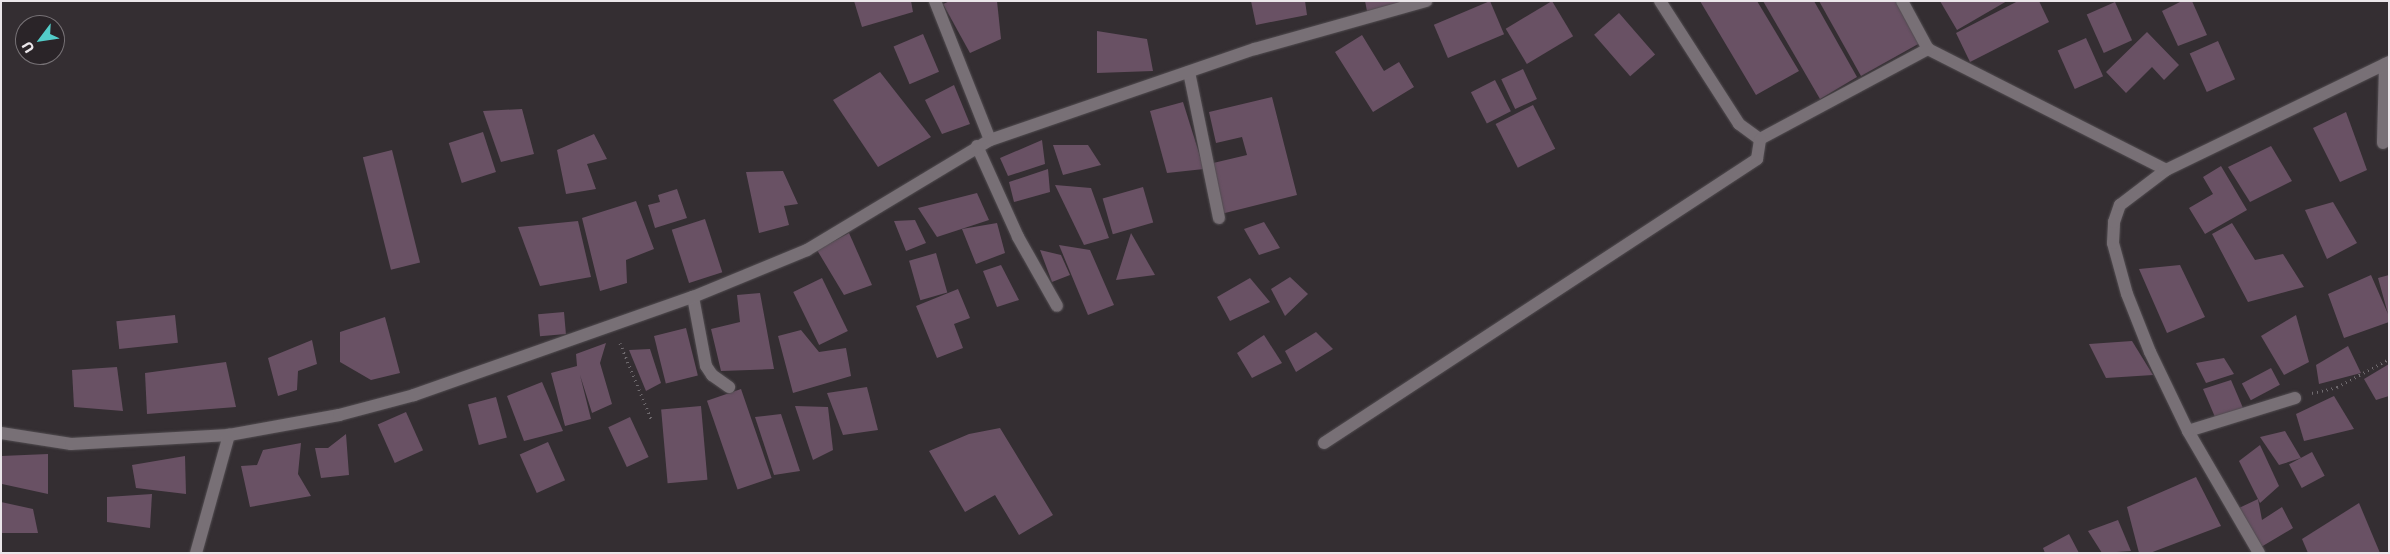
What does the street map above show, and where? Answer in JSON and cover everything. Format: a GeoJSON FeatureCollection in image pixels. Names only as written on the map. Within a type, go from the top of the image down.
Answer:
{"type":"FeatureCollection","features":[{"type":"Feature","properties":{"kind":"street"},"geometry":{"type":"LineString","coordinates":[[935,1],[990,140]]}},
{"type":"Feature","properties":{"kind":"street"},"geometry":{"type":"LineString","coordinates":[[1,434],[71,444],[229,435],[339,415],[414,395],[611,323],[693,297],[807,250],[977,146],[990,140],[1254,49],[1426,1]]}},
{"type":"Feature","properties":{"kind":"street"},"geometry":{"type":"LineString","coordinates":[[1660,1],[1739,124],[1760,139]]}},
{"type":"Feature","properties":{"kind":"street"},"geometry":{"type":"LineString","coordinates":[[1902,1],[1928,50],[2166,170]]}},
{"type":"Feature","properties":{"kind":"street"},"geometry":{"type":"LineString","coordinates":[[1760,139],[1928,50]]}},
{"type":"Feature","properties":{"kind":"street"},"geometry":{"type":"LineString","coordinates":[[2259,553],[2188,432],[2133,311],[2113,242],[2114,222],[2120,205],[2166,170],[2387,63],[2383,143]]}},
{"type":"Feature","properties":{"kind":"street"},"geometry":{"type":"LineString","coordinates":[[1189,72],[1219,218]]}},
{"type":"Feature","properties":{"kind":"street"},"geometry":{"type":"LineString","coordinates":[[1324,443],[1757,159],[1760,139]]}},
{"type":"Feature","properties":{"kind":"street"},"geometry":{"type":"LineString","coordinates":[[977,146],[1018,237],[1057,306]]}},
{"type":"Feature","properties":{"kind":"street"},"geometry":{"type":"LineString","coordinates":[[693,297],[706,366],[712,375],[728,387]]}},
{"type":"Feature","properties":{"kind":"street"},"geometry":{"type":"LineString","coordinates":[[2188,432],[2295,398]]}},
{"type":"Feature","properties":{"kind":"street"},"geometry":{"type":"LineString","coordinates":[[196,553],[229,435]]}},
{"type":"Feature","properties":{"kind":"path"},"geometry":{"type":"LineString","coordinates":[[611,323],[652,422]]}},
{"type":"Feature","properties":{"kind":"path"},"geometry":{"type":"LineString","coordinates":[[2295,398],[2337,387],[2389,359]]}},
{"type":"Feature","properties":{"kind":"building"},"geometry":{"type":"Polygon","coordinates":[[[854,1],[911,1],[913,12],[862,27],[854,1]]]}},
{"type":"Feature","properties":{"kind":"building"},"geometry":{"type":"Polygon","coordinates":[[[950,1],[997,1],[1001,39],[970,53],[943,4],[950,1]]]}},
{"type":"Feature","properties":{"kind":"building"},"geometry":{"type":"Polygon","coordinates":[[[1251,1],[1305,1],[1307,15],[1256,25],[1251,1]]]}},
{"type":"Feature","properties":{"kind":"building"},"geometry":{"type":"Polygon","coordinates":[[[1365,1],[1411,1],[1411,2],[1367,11],[1365,1]]]}},
{"type":"Feature","properties":{"kind":"building"},"geometry":{"type":"Polygon","coordinates":[[[1490,1],[1504,34],[1448,58],[1434,25],[1490,1]]]}},
{"type":"Feature","properties":{"kind":"building"},"geometry":{"type":"Polygon","coordinates":[[[1552,1],[1573,36],[1527,64],[1506,29],[1552,1]]]}},
{"type":"Feature","properties":{"kind":"building"},"geometry":{"type":"Polygon","coordinates":[[[1700,1],[1757,1],[1799,71],[1756,95],[1700,1]]]}},
{"type":"Feature","properties":{"kind":"building"},"geometry":{"type":"Polygon","coordinates":[[[1763,1],[1814,1],[1857,77],[1820,99],[1763,1]]]}},
{"type":"Feature","properties":{"kind":"building"},"geometry":{"type":"Polygon","coordinates":[[[1819,1],[1896,1],[1920,43],[1861,76],[1819,1]]]}},
{"type":"Feature","properties":{"kind":"building"},"geometry":{"type":"Polygon","coordinates":[[[1940,1],[2007,1],[1957,30],[1940,1]]]}},
{"type":"Feature","properties":{"kind":"building"},"geometry":{"type":"Polygon","coordinates":[[[2018,1],[2039,1],[2049,22],[1970,62],[1956,33],[2018,1]]]}},
{"type":"Feature","properties":{"kind":"building"},"geometry":{"type":"Polygon","coordinates":[[[2182,1],[2192,1],[2207,35],[2178,46],[2162,11],[2182,1]]]}},
{"type":"Feature","properties":{"kind":"building"},"geometry":{"type":"Polygon","coordinates":[[[2115,2],[2132,40],[2104,53],[2087,15],[2115,2]]]}},
{"type":"Feature","properties":{"kind":"building"},"geometry":{"type":"Polygon","coordinates":[[[1619,13],[1655,55],[1630,76],[1594,35],[1619,13]]]}},
{"type":"Feature","properties":{"kind":"building"},"geometry":{"type":"Polygon","coordinates":[[[1097,31],[1147,39],[1153,71],[1097,73],[1097,31]]]}},
{"type":"Feature","properties":{"kind":"building"},"geometry":{"type":"Polygon","coordinates":[[[2147,32],[2179,65],[2164,80],[2152,67],[2126,93],[2106,72],[2147,32]]]}},
{"type":"Feature","properties":{"kind":"building"},"geometry":{"type":"Polygon","coordinates":[[[923,34],[939,72],[910,84],[894,47],[923,34]]]}},
{"type":"Feature","properties":{"kind":"building"},"geometry":{"type":"Polygon","coordinates":[[[1362,35],[1384,71],[1399,62],[1414,87],[1373,112],[1335,52],[1362,35]]]}},
{"type":"Feature","properties":{"kind":"building"},"geometry":{"type":"Polygon","coordinates":[[[2086,38],[2103,76],[2075,89],[2058,51],[2086,38]]]}},
{"type":"Feature","properties":{"kind":"building"},"geometry":{"type":"Polygon","coordinates":[[[2218,41],[2235,79],[2207,92],[2190,54],[2218,41]]]}},
{"type":"Feature","properties":{"kind":"building"},"geometry":{"type":"Polygon","coordinates":[[[1523,69],[1537,99],[1515,109],[1501,79],[1523,69]]]}},
{"type":"Feature","properties":{"kind":"building"},"geometry":{"type":"Polygon","coordinates":[[[880,72],[931,137],[878,167],[833,100],[880,72]]]}},
{"type":"Feature","properties":{"kind":"building"},"geometry":{"type":"Polygon","coordinates":[[[1495,80],[1511,111],[1487,123],[1471,92],[1495,80]]]}},
{"type":"Feature","properties":{"kind":"building"},"geometry":{"type":"Polygon","coordinates":[[[954,85],[970,124],[942,134],[925,100],[954,85]]]}},
{"type":"Feature","properties":{"kind":"building"},"geometry":{"type":"Polygon","coordinates":[[[1272,97],[1297,195],[1221,214],[1209,164],[1247,155],[1242,137],[1216,143],[1209,112],[1272,97]]]}},
{"type":"Feature","properties":{"kind":"building"},"geometry":{"type":"Polygon","coordinates":[[[1183,102],[1204,169],[1167,173],[1150,111],[1183,102]]]}},
{"type":"Feature","properties":{"kind":"building"},"geometry":{"type":"Polygon","coordinates":[[[1533,105],[1555,149],[1518,168],[1496,124],[1533,105]]]}},
{"type":"Feature","properties":{"kind":"building"},"geometry":{"type":"Polygon","coordinates":[[[522,109],[534,154],[501,162],[483,111],[522,109]]]}},
{"type":"Feature","properties":{"kind":"building"},"geometry":{"type":"Polygon","coordinates":[[[2346,112],[2367,170],[2340,182],[2313,128],[2346,112]]]}},
{"type":"Feature","properties":{"kind":"building"},"geometry":{"type":"Polygon","coordinates":[[[483,132],[496,172],[462,183],[449,143],[483,132]]]}},
{"type":"Feature","properties":{"kind":"building"},"geometry":{"type":"Polygon","coordinates":[[[594,134],[607,159],[587,164],[596,189],[566,194],[557,150],[594,134]]]}},
{"type":"Feature","properties":{"kind":"building"},"geometry":{"type":"Polygon","coordinates":[[[1042,140],[1045,164],[1008,176],[1000,158],[1042,140]]]}},
{"type":"Feature","properties":{"kind":"building"},"geometry":{"type":"Polygon","coordinates":[[[1053,145],[1088,145],[1101,165],[1063,175],[1053,145]]]}},
{"type":"Feature","properties":{"kind":"building"},"geometry":{"type":"Polygon","coordinates":[[[2271,146],[2292,181],[2250,202],[2228,167],[2271,146]]]}},
{"type":"Feature","properties":{"kind":"building"},"geometry":{"type":"Polygon","coordinates":[[[392,150],[420,263],[391,270],[363,157],[392,150]]]}},
{"type":"Feature","properties":{"kind":"building"},"geometry":{"type":"Polygon","coordinates":[[[2221,166],[2247,210],[2205,234],[2189,208],[2213,194],[2203,177],[2221,166]]]}},
{"type":"Feature","properties":{"kind":"building"},"geometry":{"type":"Polygon","coordinates":[[[1048,169],[1050,192],[1014,202],[1009,182],[1048,169]]]}},
{"type":"Feature","properties":{"kind":"building"},"geometry":{"type":"Polygon","coordinates":[[[783,171],[798,204],[784,206],[789,225],[759,233],[746,172],[783,171]]]}},
{"type":"Feature","properties":{"kind":"building"},"geometry":{"type":"Polygon","coordinates":[[[1055,185],[1091,188],[1109,238],[1084,245],[1055,185]]]}},
{"type":"Feature","properties":{"kind":"building"},"geometry":{"type":"Polygon","coordinates":[[[1143,187],[1153,223],[1113,234],[1103,199],[1143,187]]]}},
{"type":"Feature","properties":{"kind":"building"},"geometry":{"type":"Polygon","coordinates":[[[677,189],[687,218],[655,228],[648,205],[660,202],[658,195],[677,189]]]}},
{"type":"Feature","properties":{"kind":"building"},"geometry":{"type":"Polygon","coordinates":[[[977,193],[989,220],[937,237],[918,208],[977,193]]]}},
{"type":"Feature","properties":{"kind":"building"},"geometry":{"type":"Polygon","coordinates":[[[636,201],[654,249],[626,260],[627,283],[600,291],[582,218],[636,201]]]}},
{"type":"Feature","properties":{"kind":"building"},"geometry":{"type":"Polygon","coordinates":[[[2333,202],[2357,243],[2327,259],[2305,210],[2333,202]]]}},
{"type":"Feature","properties":{"kind":"building"},"geometry":{"type":"Polygon","coordinates":[[[705,219],[722,272],[689,283],[672,230],[705,219]]]}},
{"type":"Feature","properties":{"kind":"building"},"geometry":{"type":"Polygon","coordinates":[[[915,220],[926,243],[906,251],[894,221],[915,220]]]}},
{"type":"Feature","properties":{"kind":"building"},"geometry":{"type":"Polygon","coordinates":[[[578,221],[591,277],[540,286],[518,227],[578,221]]]}},
{"type":"Feature","properties":{"kind":"building"},"geometry":{"type":"Polygon","coordinates":[[[1264,222],[1280,248],[1259,255],[1244,229],[1264,222]]]}},
{"type":"Feature","properties":{"kind":"building"},"geometry":{"type":"Polygon","coordinates":[[[997,223],[1005,253],[976,264],[962,229],[997,223]]]}},
{"type":"Feature","properties":{"kind":"building"},"geometry":{"type":"Polygon","coordinates":[[[2232,223],[2255,260],[2283,254],[2304,287],[2248,302],[2212,234],[2232,223]]]}},
{"type":"Feature","properties":{"kind":"building"},"geometry":{"type":"Polygon","coordinates":[[[849,233],[872,285],[844,295],[817,250],[849,233]]]}},
{"type":"Feature","properties":{"kind":"building"},"geometry":{"type":"Polygon","coordinates":[[[1131,233],[1155,275],[1116,280],[1131,233]]]}},
{"type":"Feature","properties":{"kind":"building"},"geometry":{"type":"Polygon","coordinates":[[[1059,245],[1090,250],[1114,305],[1088,315],[1059,245]]]}},
{"type":"Feature","properties":{"kind":"building"},"geometry":{"type":"Polygon","coordinates":[[[1040,250],[1061,255],[1070,275],[1052,282],[1040,250]]]}},
{"type":"Feature","properties":{"kind":"building"},"geometry":{"type":"Polygon","coordinates":[[[936,253],[947,292],[920,300],[909,261],[936,253]]]}},
{"type":"Feature","properties":{"kind":"building"},"geometry":{"type":"Polygon","coordinates":[[[1001,265],[1019,300],[997,307],[983,271],[1001,265]]]}},
{"type":"Feature","properties":{"kind":"building"},"geometry":{"type":"Polygon","coordinates":[[[2180,265],[2205,317],[2167,333],[2139,269],[2180,265]]]}},
{"type":"Feature","properties":{"kind":"building"},"geometry":{"type":"Polygon","coordinates":[[[2371,275],[2388,314],[2378,278],[2389,275],[2389,322],[2344,338],[2328,294],[2371,275]]]}},
{"type":"Feature","properties":{"kind":"building"},"geometry":{"type":"Polygon","coordinates":[[[1290,277],[1308,294],[1285,316],[1271,289],[1290,277]]]}},
{"type":"Feature","properties":{"kind":"building"},"geometry":{"type":"Polygon","coordinates":[[[822,278],[848,331],[819,345],[793,292],[822,278]]]}},
{"type":"Feature","properties":{"kind":"building"},"geometry":{"type":"Polygon","coordinates":[[[1250,278],[1270,302],[1230,321],[1217,297],[1250,278]]]}},
{"type":"Feature","properties":{"kind":"building"},"geometry":{"type":"Polygon","coordinates":[[[958,289],[970,318],[954,324],[963,348],[937,358],[916,306],[958,289]]]}},
{"type":"Feature","properties":{"kind":"building"},"geometry":{"type":"Polygon","coordinates":[[[760,293],[774,369],[721,371],[711,329],[740,322],[737,295],[760,293]]]}},
{"type":"Feature","properties":{"kind":"building"},"geometry":{"type":"Polygon","coordinates":[[[564,312],[566,334],[540,336],[538,314],[564,312]]]}},
{"type":"Feature","properties":{"kind":"building"},"geometry":{"type":"Polygon","coordinates":[[[175,315],[178,343],[119,349],[116,321],[175,315]]]}},
{"type":"Feature","properties":{"kind":"building"},"geometry":{"type":"Polygon","coordinates":[[[2296,315],[2309,362],[2284,375],[2261,336],[2296,315]]]}},
{"type":"Feature","properties":{"kind":"building"},"geometry":{"type":"Polygon","coordinates":[[[385,317],[400,373],[371,380],[340,362],[340,332],[385,317]]]}},
{"type":"Feature","properties":{"kind":"building"},"geometry":{"type":"Polygon","coordinates":[[[686,328],[698,376],[666,384],[654,336],[686,328]]]}},
{"type":"Feature","properties":{"kind":"building"},"geometry":{"type":"Polygon","coordinates":[[[801,330],[819,352],[846,348],[851,376],[793,393],[778,336],[801,330]]]}},
{"type":"Feature","properties":{"kind":"building"},"geometry":{"type":"Polygon","coordinates":[[[1316,332],[1333,349],[1296,372],[1285,351],[1316,332]]]}},
{"type":"Feature","properties":{"kind":"building"},"geometry":{"type":"Polygon","coordinates":[[[1264,335],[1282,363],[1252,378],[1237,353],[1264,335]]]}},
{"type":"Feature","properties":{"kind":"building"},"geometry":{"type":"Polygon","coordinates":[[[312,340],[317,364],[298,371],[297,390],[278,396],[268,358],[312,340]]]}},
{"type":"Feature","properties":{"kind":"building"},"geometry":{"type":"Polygon","coordinates":[[[2132,341],[2153,375],[2106,378],[2089,344],[2132,341]]]}},
{"type":"Feature","properties":{"kind":"building"},"geometry":{"type":"Polygon","coordinates":[[[606,343],[600,363],[612,404],[592,413],[580,375],[591,419],[565,426],[551,373],[577,366],[576,354],[606,343]]]}},
{"type":"Feature","properties":{"kind":"building"},"geometry":{"type":"Polygon","coordinates":[[[2348,346],[2361,373],[2319,384],[2316,365],[2348,346]]]}},
{"type":"Feature","properties":{"kind":"building"},"geometry":{"type":"Polygon","coordinates":[[[650,349],[661,383],[646,391],[629,350],[650,349]]]}},
{"type":"Feature","properties":{"kind":"building"},"geometry":{"type":"Polygon","coordinates":[[[2224,358],[2234,374],[2206,383],[2196,363],[2224,358]]]}},
{"type":"Feature","properties":{"kind":"building"},"geometry":{"type":"Polygon","coordinates":[[[226,362],[236,407],[147,414],[145,373],[226,362]]]}},
{"type":"Feature","properties":{"kind":"building"},"geometry":{"type":"Polygon","coordinates":[[[2389,364],[2389,396],[2376,400],[2364,379],[2389,364]]]}},
{"type":"Feature","properties":{"kind":"building"},"geometry":{"type":"Polygon","coordinates":[[[117,367],[123,411],[74,407],[72,370],[117,367]]]}},
{"type":"Feature","properties":{"kind":"building"},"geometry":{"type":"Polygon","coordinates":[[[2271,368],[2280,385],[2251,400],[2242,383],[2271,368]]]}},
{"type":"Feature","properties":{"kind":"building"},"geometry":{"type":"Polygon","coordinates":[[[2231,380],[2243,408],[2215,417],[2203,389],[2231,380]]]}},
{"type":"Feature","properties":{"kind":"building"},"geometry":{"type":"Polygon","coordinates":[[[542,382],[563,431],[524,441],[507,396],[542,382]]]}},
{"type":"Feature","properties":{"kind":"building"},"geometry":{"type":"Polygon","coordinates":[[[867,387],[878,430],[843,435],[827,393],[867,387]]]}},
{"type":"Feature","properties":{"kind":"building"},"geometry":{"type":"Polygon","coordinates":[[[741,389],[772,478],[738,490],[707,401],[741,389]]]}},
{"type":"Feature","properties":{"kind":"building"},"geometry":{"type":"Polygon","coordinates":[[[2334,396],[2354,429],[2304,441],[2296,414],[2334,396]]]}},
{"type":"Feature","properties":{"kind":"building"},"geometry":{"type":"Polygon","coordinates":[[[496,397],[507,438],[479,445],[468,405],[496,397]]]}},
{"type":"Feature","properties":{"kind":"building"},"geometry":{"type":"Polygon","coordinates":[[[701,406],[707,480],[668,483],[661,409],[701,406]]]}},
{"type":"Feature","properties":{"kind":"building"},"geometry":{"type":"Polygon","coordinates":[[[795,406],[828,407],[833,450],[813,460],[795,406]]]}},
{"type":"Feature","properties":{"kind":"building"},"geometry":{"type":"Polygon","coordinates":[[[406,412],[423,450],[395,463],[378,425],[406,412]]]}},
{"type":"Feature","properties":{"kind":"building"},"geometry":{"type":"Polygon","coordinates":[[[781,414],[800,471],[774,475],[755,417],[781,414]]]}},
{"type":"Feature","properties":{"kind":"building"},"geometry":{"type":"Polygon","coordinates":[[[630,417],[649,457],[627,467],[608,427],[630,417]]]}},
{"type":"Feature","properties":{"kind":"building"},"geometry":{"type":"Polygon","coordinates":[[[1000,428],[1053,515],[1019,535],[995,495],[965,512],[929,451],[969,434],[1000,428]]]}},
{"type":"Feature","properties":{"kind":"building"},"geometry":{"type":"Polygon","coordinates":[[[2285,431],[2301,458],[2279,465],[2260,437],[2285,431]]]}},
{"type":"Feature","properties":{"kind":"building"},"geometry":{"type":"Polygon","coordinates":[[[346,434],[349,475],[321,478],[315,448],[328,448],[346,434]]]}},
{"type":"Feature","properties":{"kind":"building"},"geometry":{"type":"Polygon","coordinates":[[[548,442],[565,480],[537,493],[520,455],[548,442]]]}},
{"type":"Feature","properties":{"kind":"building"},"geometry":{"type":"Polygon","coordinates":[[[301,443],[298,474],[311,496],[250,507],[241,466],[257,465],[263,450],[301,443]]]}},
{"type":"Feature","properties":{"kind":"building"},"geometry":{"type":"Polygon","coordinates":[[[2260,445],[2279,486],[2260,503],[2239,461],[2260,445]]]}},
{"type":"Feature","properties":{"kind":"building"},"geometry":{"type":"Polygon","coordinates":[[[2312,452],[2325,476],[2302,488],[2289,464],[2312,452]]]}},
{"type":"Feature","properties":{"kind":"building"},"geometry":{"type":"Polygon","coordinates":[[[48,454],[48,494],[2,484],[1,456],[48,454]]]}},
{"type":"Feature","properties":{"kind":"building"},"geometry":{"type":"Polygon","coordinates":[[[185,456],[186,494],[136,488],[132,465],[185,456]]]}},
{"type":"Feature","properties":{"kind":"building"},"geometry":{"type":"Polygon","coordinates":[[[2196,477],[2221,526],[2150,553],[2139,553],[2127,507],[2196,477]]]}},
{"type":"Feature","properties":{"kind":"building"},"geometry":{"type":"Polygon","coordinates":[[[152,494],[150,528],[107,522],[107,497],[152,494]]]}},
{"type":"Feature","properties":{"kind":"building"},"geometry":{"type":"Polygon","coordinates":[[[2258,499],[2262,520],[2282,507],[2293,528],[2261,547],[2239,508],[2258,499]]]}},
{"type":"Feature","properties":{"kind":"building"},"geometry":{"type":"Polygon","coordinates":[[[1,502],[33,509],[38,533],[1,533],[1,502]]]}},
{"type":"Feature","properties":{"kind":"building"},"geometry":{"type":"Polygon","coordinates":[[[2359,503],[2380,553],[2308,553],[2302,539],[2359,503]]]}},
{"type":"Feature","properties":{"kind":"building"},"geometry":{"type":"Polygon","coordinates":[[[2118,520],[2131,551],[2102,553],[2088,531],[2118,520]]]}},
{"type":"Feature","properties":{"kind":"building"},"geometry":{"type":"Polygon","coordinates":[[[2069,534],[2079,553],[2045,553],[2043,548],[2069,534]]]}}]}
